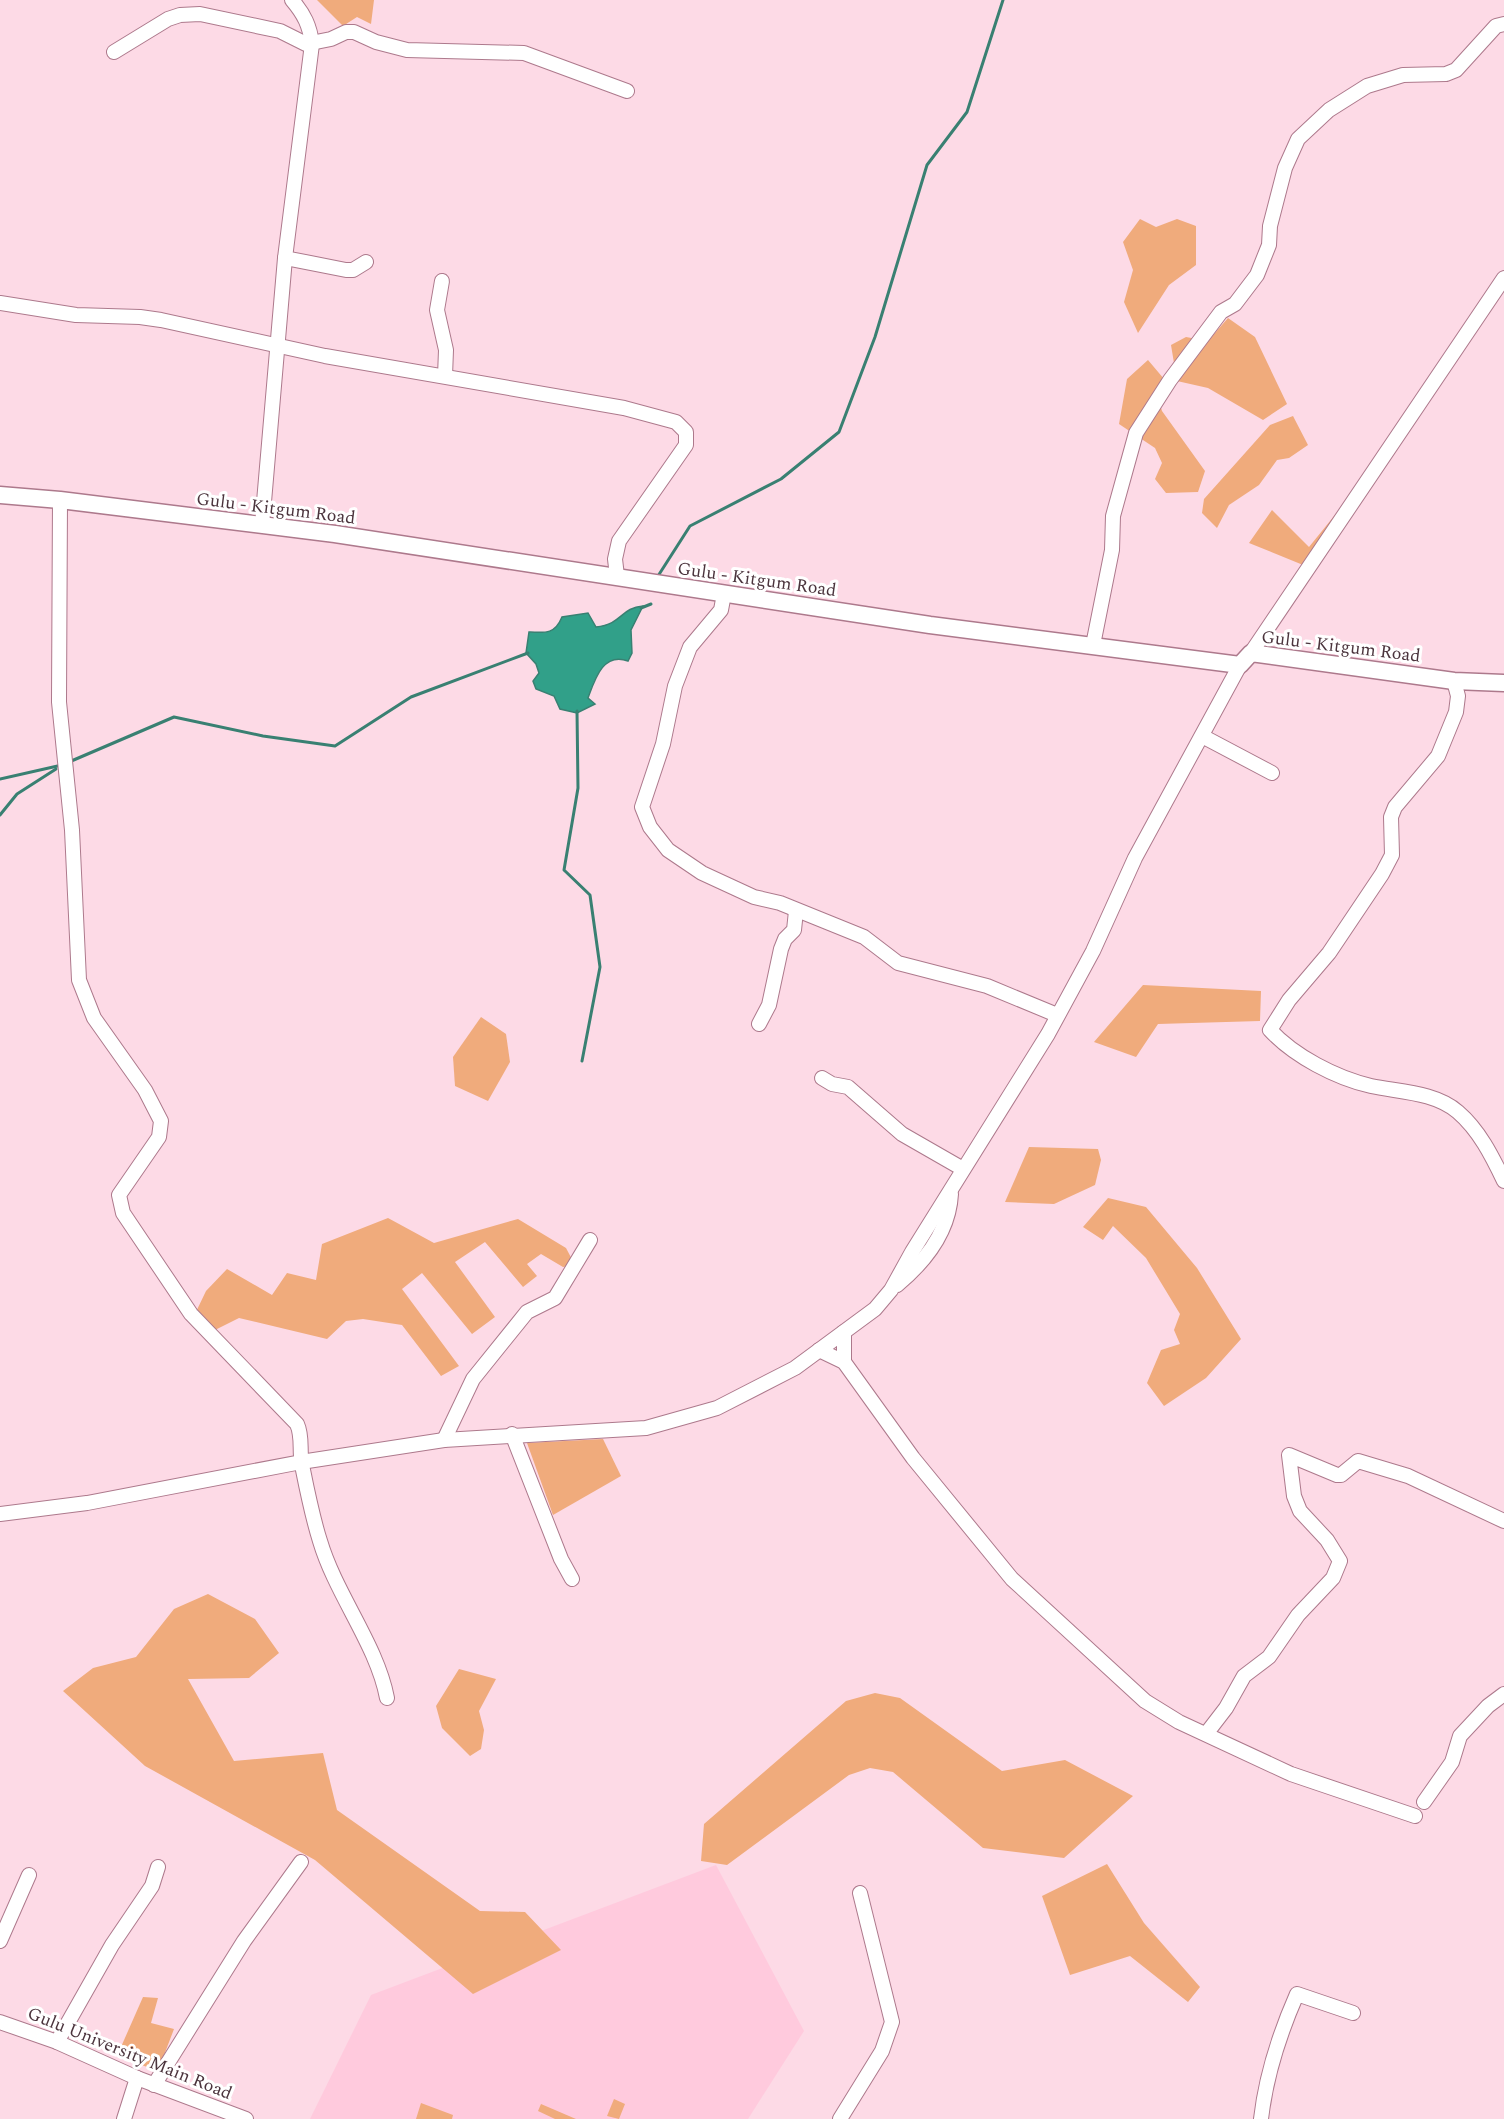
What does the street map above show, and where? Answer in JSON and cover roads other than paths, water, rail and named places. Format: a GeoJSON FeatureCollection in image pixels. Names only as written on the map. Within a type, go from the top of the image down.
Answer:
{"type":"FeatureCollection","features":[{"type":"Feature","properties":{"kind":"main road","name":"Gulu - Kitgum Road"},"geometry":{"type":"LineString","coordinates":[[0,495],[60,500],[262,525],[617,576],[930,625],[1093,645],[1455,681],[1504,683]]}},
{"type":"Feature","properties":{"kind":"street"},"geometry":{"type":"LineString","coordinates":[[262,525],[285,258],[312,44],[311,30],[304,14],[292,0]]}},
{"type":"Feature","properties":{"kind":"street"},"geometry":{"type":"LineString","coordinates":[[114,52],[168,19],[180,15],[200,14],[280,31],[306,44],[346,32],[354,32],[376,42],[407,50],[524,53],[627,91]]}},
{"type":"Feature","properties":{"kind":"street"},"geometry":{"type":"LineString","coordinates":[[1093,645],[1112,550],[1113,516],[1136,433],[1170,380],[1221,312],[1235,304],[1257,276],[1269,245],[1270,226],[1285,168],[1299,139],[1329,110],[1367,86],[1403,75],[1446,74],[1456,70],[1496,26],[1504,24]]}},
{"type":"Feature","properties":{"kind":"street"},"geometry":{"type":"LineString","coordinates":[[285,258],[346,270],[352,270],[366,262]]}},
{"type":"Feature","properties":{"kind":"street"},"geometry":{"type":"LineString","coordinates":[[0,1514],[87,1503],[301,1462],[444,1440],[512,1434],[615,1431],[677,1420],[717,1408],[740,1398],[795,1368],[875,1308],[891,1290],[920,1265],[934,1245],[950,1210],[952,1191],[963,1168],[995,1121],[1093,951],[1136,858],[1246,659],[1504,278]]}},
{"type":"Feature","properties":{"kind":"street"},"geometry":{"type":"LineString","coordinates":[[442,281],[437,310],[446,350],[445,376]]}},
{"type":"Feature","properties":{"kind":"street"},"geometry":{"type":"LineString","coordinates":[[0,303],[76,315],[140,316],[325,356],[624,408],[661,417],[682,427],[687,437],[686,445],[619,541],[615,559],[617,576]]}},
{"type":"Feature","properties":{"kind":"street"},"geometry":{"type":"LineString","coordinates":[[60,500],[59,702],[72,830],[79,980],[94,1018],[145,1090],[161,1121],[159,1137],[121,1190],[119,1201],[123,1213],[191,1314],[218,1345],[278,1401],[297,1424],[302,1439],[301,1462],[320,1541],[337,1586],[381,1672],[387,1698]]}},
{"type":"Feature","properties":{"kind":"street"},"geometry":{"type":"LineString","coordinates":[[724,594],[721,610],[690,647],[675,686],[663,744],[642,807],[645,817],[668,850],[702,873],[754,897],[780,903],[864,937],[898,963],[987,986],[1057,1015]]}},
{"type":"Feature","properties":{"kind":"street"},"geometry":{"type":"LineString","coordinates":[[1455,681],[1458,696],[1456,712],[1438,756],[1395,807],[1391,817],[1392,855],[1388,864],[1329,953],[1289,1000],[1270,1030],[1287,1046],[1334,1072],[1367,1085],[1434,1098],[1457,1111],[1473,1128],[1504,1181]]}},
{"type":"Feature","properties":{"kind":"street"},"geometry":{"type":"LineString","coordinates":[[1202,736],[1272,773]]}},
{"type":"Feature","properties":{"kind":"street"},"geometry":{"type":"LineString","coordinates":[[759,1024],[769,1005],[781,949],[785,939],[794,930],[796,911]]}},
{"type":"Feature","properties":{"kind":"street"},"geometry":{"type":"LineString","coordinates":[[822,1078],[832,1084],[848,1087],[902,1134],[963,1168]]}},
{"type":"Feature","properties":{"kind":"street"},"geometry":{"type":"LineString","coordinates":[[444,1440],[473,1378],[527,1312],[555,1298],[590,1240]]}},
{"type":"Feature","properties":{"kind":"street"},"geometry":{"type":"LineString","coordinates":[[844,1332],[844,1362]]}},
{"type":"Feature","properties":{"kind":"street"},"geometry":{"type":"LineString","coordinates":[[819,1350],[844,1362],[913,1458],[1012,1579],[1144,1701],[1179,1722],[1291,1774],[1415,1816]]}},
{"type":"Feature","properties":{"kind":"street"},"geometry":{"type":"LineString","coordinates":[[512,1434],[561,1559],[572,1579]]}},
{"type":"Feature","properties":{"kind":"street"},"geometry":{"type":"LineString","coordinates":[[1206,1734],[1226,1708],[1244,1676],[1269,1657],[1298,1615],[1333,1578],[1340,1561],[1332,1547],[1300,1511],[1294,1496],[1289,1455],[1341,1475],[1358,1461],[1408,1476],[1504,1521]]}},
{"type":"Feature","properties":{"kind":"street"},"geometry":{"type":"LineString","coordinates":[[1424,1802],[1452,1762],[1460,1736],[1488,1706],[1504,1694]]}},
{"type":"Feature","properties":{"kind":"street"},"geometry":{"type":"LineString","coordinates":[[154,2085],[244,1941],[301,1862]]}},
{"type":"Feature","properties":{"kind":"street"},"geometry":{"type":"LineString","coordinates":[[57,2042],[112,1945],[152,1886],[158,1867]]}},
{"type":"Feature","properties":{"kind":"street"},"geometry":{"type":"LineString","coordinates":[[0,1941],[29,1875]]}},
{"type":"Feature","properties":{"kind":"street"},"geometry":{"type":"LineString","coordinates":[[840,2119],[882,2051],[892,2022],[860,1893]]}},
{"type":"Feature","properties":{"kind":"street"},"geometry":{"type":"LineString","coordinates":[[1261,2119],[1265,2089],[1280,2032],[1297,1994],[1353,2013]]}},
{"type":"Feature","properties":{"kind":"street","name":"Gulu University Main Road"},"geometry":{"type":"LineString","coordinates":[[0,2022],[57,2042],[154,2085],[246,2119]]}},
{"type":"Feature","properties":{"kind":"street"},"geometry":{"type":"LineString","coordinates":[[124,2119],[137,2078]]}},
{"type":"Feature","properties":{"kind":"waterway"},"geometry":{"type":"LineString","coordinates":[[658,576],[690,526],[781,479],[839,432],[875,337],[927,165],[967,112],[1003,0]]}},
{"type":"Feature","properties":{"kind":"waterway"},"geometry":{"type":"LineString","coordinates":[[641,608],[651,604]]}},
{"type":"Feature","properties":{"kind":"waterway"},"geometry":{"type":"LineString","coordinates":[[69,762],[174,717],[263,736],[335,746],[411,697],[528,653]]}},
{"type":"Feature","properties":{"kind":"waterway"},"geometry":{"type":"LineString","coordinates":[[577,711],[578,788],[564,870],[590,895],[600,967],[582,1061]]}},
{"type":"Feature","properties":{"kind":"waterway"},"geometry":{"type":"LineString","coordinates":[[0,779],[62,765]]}},
{"type":"Feature","properties":{"kind":"waterway"},"geometry":{"type":"LineString","coordinates":[[0,815],[17,794],[56,769]]}}]}
